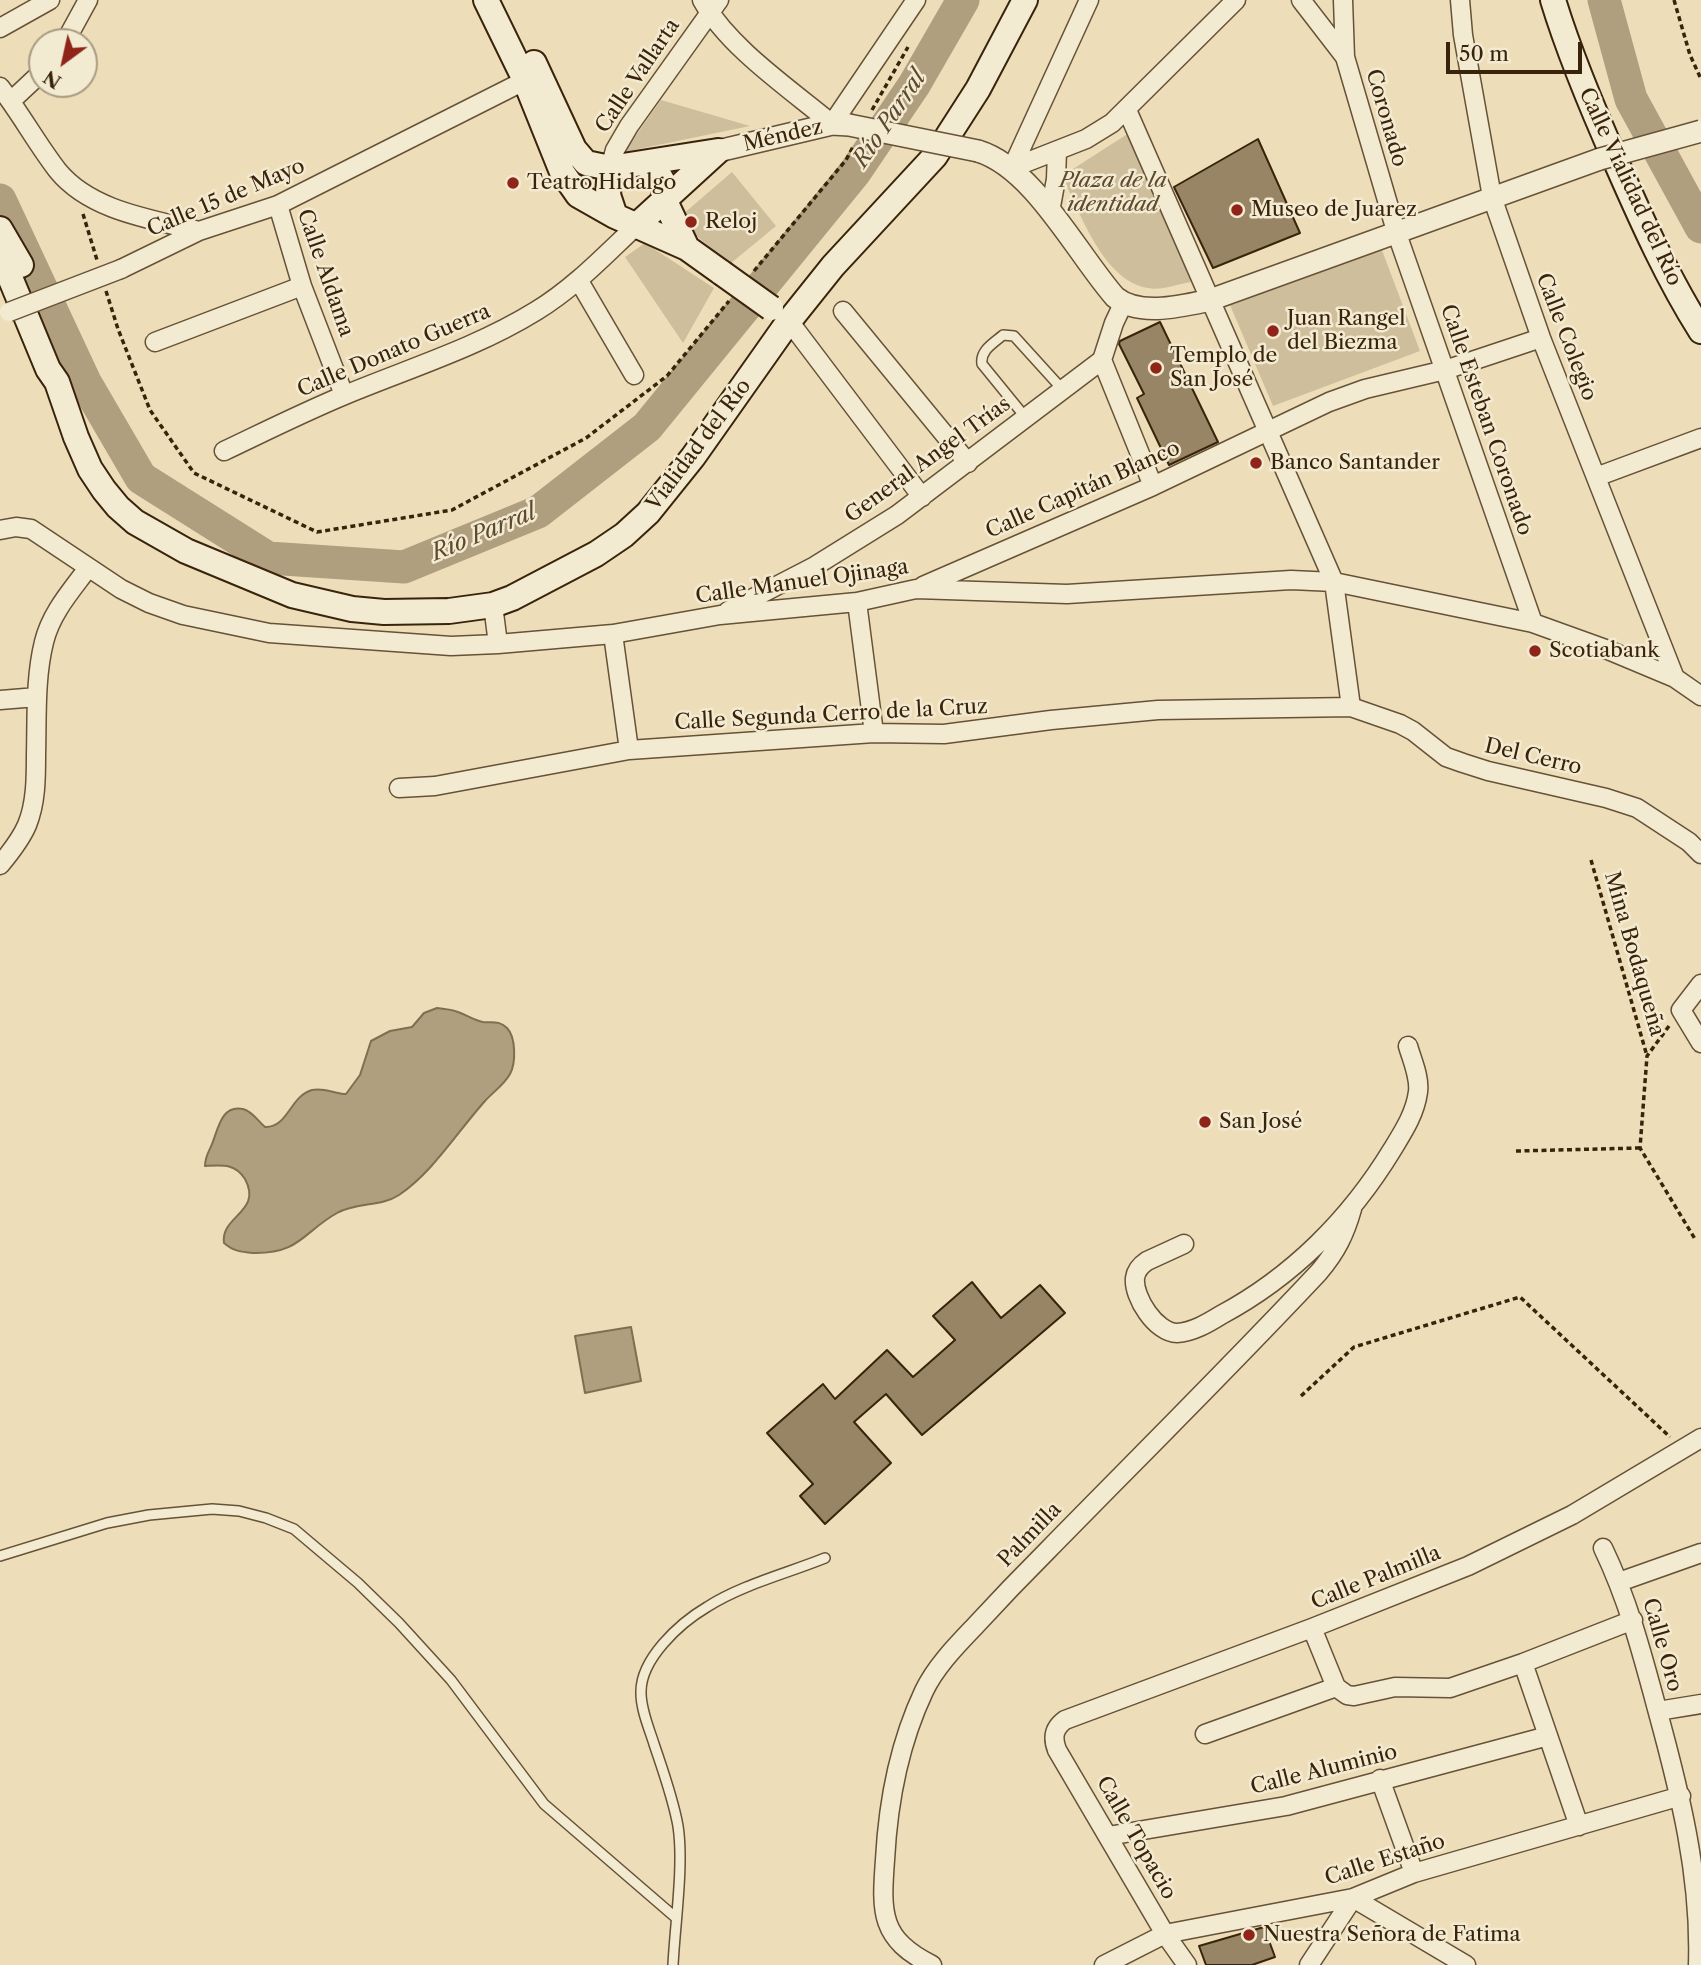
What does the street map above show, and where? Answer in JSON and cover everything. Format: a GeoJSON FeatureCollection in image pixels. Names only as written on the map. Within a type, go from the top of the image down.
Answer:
{"type":"FeatureCollection","features":[{"type":"Feature","properties":{"kind":"main road"},"geometry":{"type":"LineString","coordinates":[[486,0],[578,157],[593,166],[610,168],[718,151]]}},
{"type":"Feature","properties":{"kind":"main road"},"geometry":{"type":"LineString","coordinates":[[504,0],[569,184],[585,200],[687,248],[780,315]]}},
{"type":"Feature","properties":{"kind":"main road","name":"Vialidad del Río"},"geometry":{"type":"LineString","coordinates":[[0,253],[48,369],[57,382],[90,469],[118,507],[135,522],[186,551],[292,595],[352,610],[449,611],[493,605],[538,587],[596,554],[624,535],[648,513],[694,457],[780,315],[918,177],[935,156],[978,89],[1026,0]]}},
{"type":"Feature","properties":{"kind":"main road","name":"Calle Vialidad del Río"},"geometry":{"type":"LineString","coordinates":[[1553,0],[1586,94],[1632,199],[1685,305],[1701,331]]}},
{"type":"Feature","properties":{"kind":"main road"},"geometry":{"type":"LineString","coordinates":[[626,220],[665,201],[718,151]]}},
{"type":"Feature","properties":{"kind":"main road"},"geometry":{"type":"LineString","coordinates":[[643,163],[659,175],[663,182],[665,201],[687,248]]}},
{"type":"Feature","properties":{"kind":"main road"},"geometry":{"type":"LineString","coordinates":[[610,168],[610,204],[626,220]]}},
{"type":"Feature","properties":{"kind":"main road","name":"Vialidad del Río"},"geometry":{"type":"LineString","coordinates":[[0,229],[22,267],[37,302],[57,368],[57,382]]}},
{"type":"Feature","properties":{"kind":"street"},"geometry":{"type":"LineString","coordinates":[[0,28],[50,0]]}},
{"type":"Feature","properties":{"kind":"street"},"geometry":{"type":"LineString","coordinates":[[73,28],[88,0]]}},
{"type":"Feature","properties":{"kind":"street"},"geometry":{"type":"LineString","coordinates":[[840,125],[916,0]]}},
{"type":"Feature","properties":{"kind":"street"},"geometry":{"type":"LineString","coordinates":[[1012,168],[1089,0]]}},
{"type":"Feature","properties":{"kind":"street"},"geometry":{"type":"LineString","coordinates":[[1012,168],[1101,130],[1127,110],[1236,0]]}},
{"type":"Feature","properties":{"kind":"street","name":"Coronado"},"geometry":{"type":"LineString","coordinates":[[1301,0],[1345,57]]}},
{"type":"Feature","properties":{"kind":"street","name":"Coronado"},"geometry":{"type":"LineString","coordinates":[[1343,0],[1345,57],[1396,231]]}},
{"type":"Feature","properties":{"kind":"street","name":"Calle Colegio"},"geometry":{"type":"LineString","coordinates":[[1460,0],[1492,197],[1541,338],[1675,678]]}},
{"type":"Feature","properties":{"kind":"street"},"geometry":{"type":"LineString","coordinates":[[710,4],[736,44],[840,125],[978,151],[994,156],[1012,168],[1050,212],[1106,287],[1123,304],[1161,308],[1210,300],[1600,159],[1701,131]]}},
{"type":"Feature","properties":{"kind":"street","name":"Calle Vallarta"},"geometry":{"type":"LineString","coordinates":[[610,168],[615,150],[629,126],[710,4]]}},
{"type":"Feature","properties":{"kind":"street","name":"Calle 15 de Mayo"},"geometry":{"type":"LineString","coordinates":[[4,314],[121,269],[199,231],[278,205],[532,77]]}},
{"type":"Feature","properties":{"kind":"street"},"geometry":{"type":"LineString","coordinates":[[28,81],[6,94],[59,173],[94,200],[199,231]]}},
{"type":"Feature","properties":{"kind":"street"},"geometry":{"type":"LineString","coordinates":[[1127,110],[1334,582],[1351,707]]}},
{"type":"Feature","properties":{"kind":"street","name":"Méndez"},"geometry":{"type":"LineString","coordinates":[[718,151],[840,125]]}},
{"type":"Feature","properties":{"kind":"street"},"geometry":{"type":"LineString","coordinates":[[1050,212],[1056,178],[1057,150]]}},
{"type":"Feature","properties":{"kind":"street","name":"Calle Aldama"},"geometry":{"type":"LineString","coordinates":[[278,205],[302,285],[344,395]]}},
{"type":"Feature","properties":{"kind":"street","name":"Calle Donato Guerra"},"geometry":{"type":"LineString","coordinates":[[223,451],[344,395],[471,346],[538,310],[579,281],[626,220]]}},
{"type":"Feature","properties":{"kind":"street","name":"Calle Esteban Coronado"},"geometry":{"type":"LineString","coordinates":[[1396,231],[1533,623]]}},
{"type":"Feature","properties":{"kind":"street"},"geometry":{"type":"LineString","coordinates":[[579,281],[634,375]]}},
{"type":"Feature","properties":{"kind":"street"},"geometry":{"type":"LineString","coordinates":[[155,342],[302,285]]}},
{"type":"Feature","properties":{"kind":"street"},"geometry":{"type":"LineString","coordinates":[[1123,304],[1102,360],[1153,486]]}},
{"type":"Feature","properties":{"kind":"street"},"geometry":{"type":"LineString","coordinates":[[844,311],[968,463]]}},
{"type":"Feature","properties":{"kind":"street"},"geometry":{"type":"LineString","coordinates":[[780,315],[922,497]]}},
{"type":"Feature","properties":{"kind":"street","name":"Calle Capitán Blanco"},"geometry":{"type":"LineString","coordinates":[[916,589],[1153,486],[1320,406],[1365,389],[1445,370],[1541,338]]}},
{"type":"Feature","properties":{"kind":"street","name":"General Angel Trías"},"geometry":{"type":"LineString","coordinates":[[720,615],[815,566],[897,515],[1102,360]]}},
{"type":"Feature","properties":{"kind":"street"},"geometry":{"type":"LineString","coordinates":[[1596,477],[1701,438]]}},
{"type":"Feature","properties":{"kind":"street","name":"Calle Manuel Ojinaga"},"geometry":{"type":"LineString","coordinates":[[0,530],[16,527],[31,529],[88,568],[149,603],[183,615],[269,633],[451,646],[613,634],[720,615],[857,602],[916,589],[1068,594],[1291,580],[1334,582],[1533,623],[1675,678],[1701,696]]}},
{"type":"Feature","properties":{"kind":"street"},"geometry":{"type":"LineString","coordinates":[[0,865],[27,824],[33,802],[37,697],[44,642],[51,620],[88,568]]}},
{"type":"Feature","properties":{"kind":"street"},"geometry":{"type":"LineString","coordinates":[[857,602],[874,733]]}},
{"type":"Feature","properties":{"kind":"street"},"geometry":{"type":"LineString","coordinates":[[493,605],[498,644]]}},
{"type":"Feature","properties":{"kind":"street"},"geometry":{"type":"LineString","coordinates":[[613,634],[629,750]]}},
{"type":"Feature","properties":{"kind":"street"},"geometry":{"type":"LineString","coordinates":[[0,700],[37,697]]}},
{"type":"Feature","properties":{"kind":"street","name":"Calle Segunda Cerro de la Cruz"},"geometry":{"type":"LineString","coordinates":[[399,788],[435,786],[629,750],[874,733],[944,734],[1158,710],[1351,707]]}},
{"type":"Feature","properties":{"kind":"street","name":"Del Cerro"},"geometry":{"type":"LineString","coordinates":[[1351,707],[1400,724],[1446,757],[1488,771],[1637,808],[1689,842],[1701,854]]}},
{"type":"Feature","properties":{"kind":"street"},"geometry":{"type":"LineString","coordinates":[[1701,985],[1681,1010],[1701,1043]]}},
{"type":"Feature","properties":{"kind":"street"},"geometry":{"type":"LineString","coordinates":[[1184,1244],[1147,1261],[1137,1272],[1135,1279],[1136,1288],[1152,1319],[1158,1326],[1177,1333],[1205,1325],[1266,1289],[1307,1254],[1352,1209],[1406,1128],[1414,1108],[1419,1090],[1408,1046]]}},
{"type":"Feature","properties":{"kind":"street","name":"Palmilla"},"geometry":{"type":"LineString","coordinates":[[932,1965],[910,1954],[892,1935],[885,1918],[882,1894],[888,1813],[899,1763],[925,1690],[953,1649],[1012,1586],[1319,1272],[1343,1238],[1352,1209]]}},
{"type":"Feature","properties":{"kind":"street","name":"Calle Palmilla"},"geometry":{"type":"LineString","coordinates":[[1055,1731],[1065,1720],[1312,1628],[1468,1566],[1572,1515],[1701,1437]]}},
{"type":"Feature","properties":{"kind":"street","name":"Calle Oro"},"geometry":{"type":"LineString","coordinates":[[1603,1548],[1633,1620],[1681,1796],[1696,1885],[1698,1965]]}},
{"type":"Feature","properties":{"kind":"street"},"geometry":{"type":"LineString","coordinates":[[1619,1582],[1701,1553]]}},
{"type":"Feature","properties":{"kind":"street"},"geometry":{"type":"LineString","coordinates":[[1312,1628],[1336,1687],[1347,1695],[1354,1696],[1395,1687],[1450,1688],[1633,1620]]}},
{"type":"Feature","properties":{"kind":"street"},"geometry":{"type":"LineString","coordinates":[[1523,1663],[1579,1826]]}},
{"type":"Feature","properties":{"kind":"street"},"geometry":{"type":"LineString","coordinates":[[1205,1734],[1336,1687]]}},
{"type":"Feature","properties":{"kind":"street"},"geometry":{"type":"LineString","coordinates":[[1658,1711],[1701,1704]]}},
{"type":"Feature","properties":{"kind":"street","name":"Calle Topacio"},"geometry":{"type":"LineString","coordinates":[[1055,1731],[1057,1750],[1165,1934],[1187,1965]]}},
{"type":"Feature","properties":{"kind":"street","name":"Calle Aluminio"},"geometry":{"type":"LineString","coordinates":[[1108,1836],[1286,1806],[1548,1736]]}},
{"type":"Feature","properties":{"kind":"street"},"geometry":{"type":"LineString","coordinates":[[1380,1779],[1414,1872]]}},
{"type":"Feature","properties":{"kind":"street","name":"Calle Estaño"},"geometry":{"type":"LineString","coordinates":[[1104,1965],[1165,1934],[1353,1898],[1414,1872],[1681,1796]]}},
{"type":"Feature","properties":{"kind":"street"},"geometry":{"type":"LineString","coordinates":[[1309,1965],[1353,1898],[1438,1959],[1466,1965]]}},
{"type":"Feature","properties":{"kind":"lane"},"geometry":{"type":"LineString","coordinates":[[1026,418],[982,364],[981,357],[984,352],[1003,335],[1014,337],[1063,390]]}},
{"type":"Feature","properties":{"kind":"lane"},"geometry":{"type":"LineString","coordinates":[[0,1556],[107,1522],[212,1509],[239,1511],[294,1529],[358,1583],[451,1680],[544,1804],[675,1917]]}},
{"type":"Feature","properties":{"kind":"lane"},"geometry":{"type":"LineString","coordinates":[[673,1965],[680,1854],[678,1829],[664,1773],[646,1719],[641,1694],[642,1679],[664,1643],[707,1606],[825,1558]]}},
{"type":"Feature","properties":{"kind":"path"},"geometry":{"type":"LineString","coordinates":[[1674,0],[1690,55],[1701,79]]}},
{"type":"Feature","properties":{"kind":"path","name":"Mina Bodaqueña"},"geometry":{"type":"LineString","coordinates":[[1591,860],[1647,1056]]}},
{"type":"Feature","properties":{"kind":"path"},"geometry":{"type":"LineString","coordinates":[[1681,1010],[1647,1056],[1640,1148],[1695,1239]]}},
{"type":"Feature","properties":{"kind":"path"},"geometry":{"type":"LineString","coordinates":[[1516,1151],[1640,1148]]}},
{"type":"Feature","properties":{"kind":"path"},"geometry":{"type":"LineString","coordinates":[[1301,1396],[1354,1347],[1520,1297],[1681,1448]]}},
{"type":"Feature","properties":{"kind":"green space"},"geometry":{"type":"Polygon","coordinates":[[[661,100],[750,126],[624,152],[661,100]]]}},
{"type":"Feature","properties":{"kind":"green space","name":"Plaza de la identidad"},"geometry":{"type":"Polygon","coordinates":[[[1129,133],[1191,282],[1153,289],[1132,283],[1118,273],[1095,243],[1062,176],[1129,133]]]}},
{"type":"Feature","properties":{"kind":"green space"},"geometry":{"type":"Polygon","coordinates":[[[732,172],[776,226],[730,264],[686,227],[682,215],[732,172]]]}},
{"type":"Feature","properties":{"kind":"green space"},"geometry":{"type":"Polygon","coordinates":[[[645,243],[714,288],[683,343],[625,257],[645,243]]]}},
{"type":"Feature","properties":{"kind":"green space"},"geometry":{"type":"Polygon","coordinates":[[[1380,245],[1420,351],[1273,406],[1230,305],[1380,245]]]}},
{"type":"Feature","properties":{"kind":"shaded area"},"geometry":{"type":"Polygon","coordinates":[[[437,1008],[456,1011],[479,1021],[504,1025],[512,1037],[514,1057],[508,1078],[485,1101],[434,1163],[411,1186],[392,1199],[352,1207],[337,1213],[291,1246],[281,1250],[253,1253],[234,1249],[224,1243],[228,1226],[249,1199],[245,1179],[237,1170],[222,1165],[205,1166],[207,1154],[225,1114],[236,1108],[243,1109],[265,1127],[273,1126],[305,1093],[321,1089],[346,1094],[360,1075],[371,1041],[390,1031],[412,1027],[424,1013],[437,1008]]]}},
{"type":"Feature","properties":{"kind":"shaded area"},"geometry":{"type":"Polygon","coordinates":[[[631,1327],[641,1381],[585,1393],[575,1336],[631,1327]]]}},
{"type":"Feature","properties":{"kind":"building","name":"Museo de Juarez"},"geometry":{"type":"Polygon","coordinates":[[[1258,139],[1300,233],[1213,268],[1174,187],[1258,139]]]}},
{"type":"Feature","properties":{"kind":"building","name":"Templo de San José"},"geometry":{"type":"Polygon","coordinates":[[[1160,322],[1218,442],[1169,465],[1137,398],[1144,394],[1119,344],[1120,341],[1160,322]]]}},
{"type":"Feature","properties":{"kind":"building"},"geometry":{"type":"Polygon","coordinates":[[[972,1282],[1001,1318],[1040,1285],[1065,1313],[922,1435],[886,1394],[854,1422],[891,1463],[825,1524],[800,1496],[813,1484],[767,1433],[823,1384],[835,1399],[887,1350],[913,1377],[955,1340],[933,1316],[972,1282]]]}},
{"type":"Feature","properties":{"kind":"building","name":"Nuestra Señora de Fatima"},"geometry":{"type":"Polygon","coordinates":[[[1264,1927],[1275,1957],[1252,1965],[1206,1965],[1199,1946],[1264,1927]]]}},
{"type":"Feature","properties":{"kind":"waterway","name":"Río Parral"},"geometry":{"type":"LineString","coordinates":[[0,200],[85,382],[141,478],[268,558],[404,567],[538,512],[647,427],[855,172],[914,85],[963,0]]}},
{"type":"Feature","properties":{"kind":"waterway","name":"Río Parral"},"geometry":{"type":"LineString","coordinates":[[1604,0],[1631,99],[1701,227]]}},
{"type":"Feature","properties":{"kind":"place","name":"Teatro Hidalgo"},"geometry":{"type":"Point","coordinates":[513,183]}},
{"type":"Feature","properties":{"kind":"place","name":"Museo de Juarez"},"geometry":{"type":"Point","coordinates":[1237,210]}},
{"type":"Feature","properties":{"kind":"place","name":"Reloj"},"geometry":{"type":"Point","coordinates":[691,222]}},
{"type":"Feature","properties":{"kind":"place","name":"Juan Rangel del Biezma"},"geometry":{"type":"Point","coordinates":[1273,331]}},
{"type":"Feature","properties":{"kind":"place","name":"Templo de San José"},"geometry":{"type":"Point","coordinates":[1156,368]}},
{"type":"Feature","properties":{"kind":"place","name":"Banco Santander"},"geometry":{"type":"Point","coordinates":[1256,463]}},
{"type":"Feature","properties":{"kind":"place","name":"Scotiabank"},"geometry":{"type":"Point","coordinates":[1535,651]}},
{"type":"Feature","properties":{"kind":"place","name":"San José"},"geometry":{"type":"Point","coordinates":[1205,1122]}},
{"type":"Feature","properties":{"kind":"place","name":"Nuestra Señora de Fatima"},"geometry":{"type":"Point","coordinates":[1249,1935]}}]}
